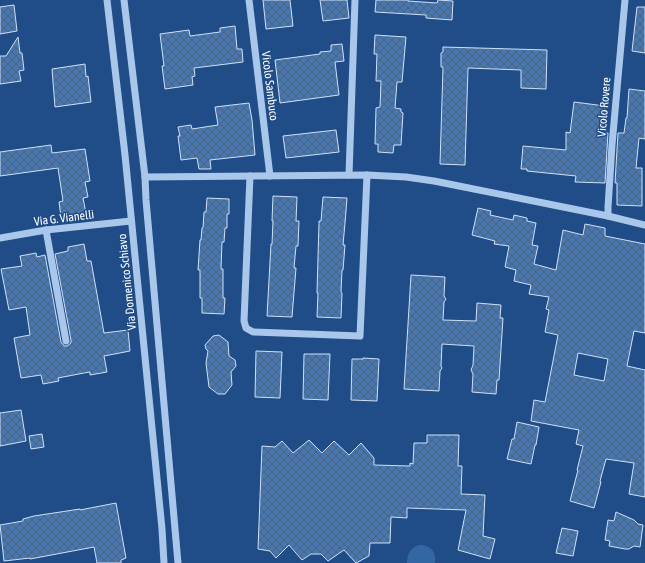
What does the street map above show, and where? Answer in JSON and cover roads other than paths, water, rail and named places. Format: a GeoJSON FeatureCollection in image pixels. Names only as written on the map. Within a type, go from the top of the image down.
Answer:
{"type":"FeatureCollection","features":[{"type":"Feature","properties":{"kind":"street","name":"Via Domenico Schiavo"},"geometry":{"type":"LineString","coordinates":[[107,0],[125,155],[159,498],[164,563]]}},
{"type":"Feature","properties":{"kind":"street","name":"Via Domenico Schiavo"},"geometry":{"type":"LineString","coordinates":[[124,0],[145,177],[178,563]]}},
{"type":"Feature","properties":{"kind":"street","name":"Vicolo Sambuco"},"geometry":{"type":"LineString","coordinates":[[249,0],[270,176]]}},
{"type":"Feature","properties":{"kind":"street"},"geometry":{"type":"LineString","coordinates":[[348,175],[355,0]]}},
{"type":"Feature","properties":{"kind":"street","name":"Vicolo Rovere"},"geometry":{"type":"LineString","coordinates":[[608,216],[612,145],[625,0]]}},
{"type":"Feature","properties":{"kind":"street"},"geometry":{"type":"LineString","coordinates":[[145,177],[348,175],[406,177],[434,181],[608,216],[645,225]]}},
{"type":"Feature","properties":{"kind":"street"},"geometry":{"type":"LineString","coordinates":[[250,176],[244,321],[246,328],[253,332],[360,336],[367,175]]}},
{"type":"Feature","properties":{"kind":"street","name":"Via G. Vianelli"},"geometry":{"type":"LineString","coordinates":[[0,238],[46,230],[131,220]]}},
{"type":"Feature","properties":{"kind":"street"},"geometry":{"type":"LineString","coordinates":[[46,230],[66,341]]}}]}
